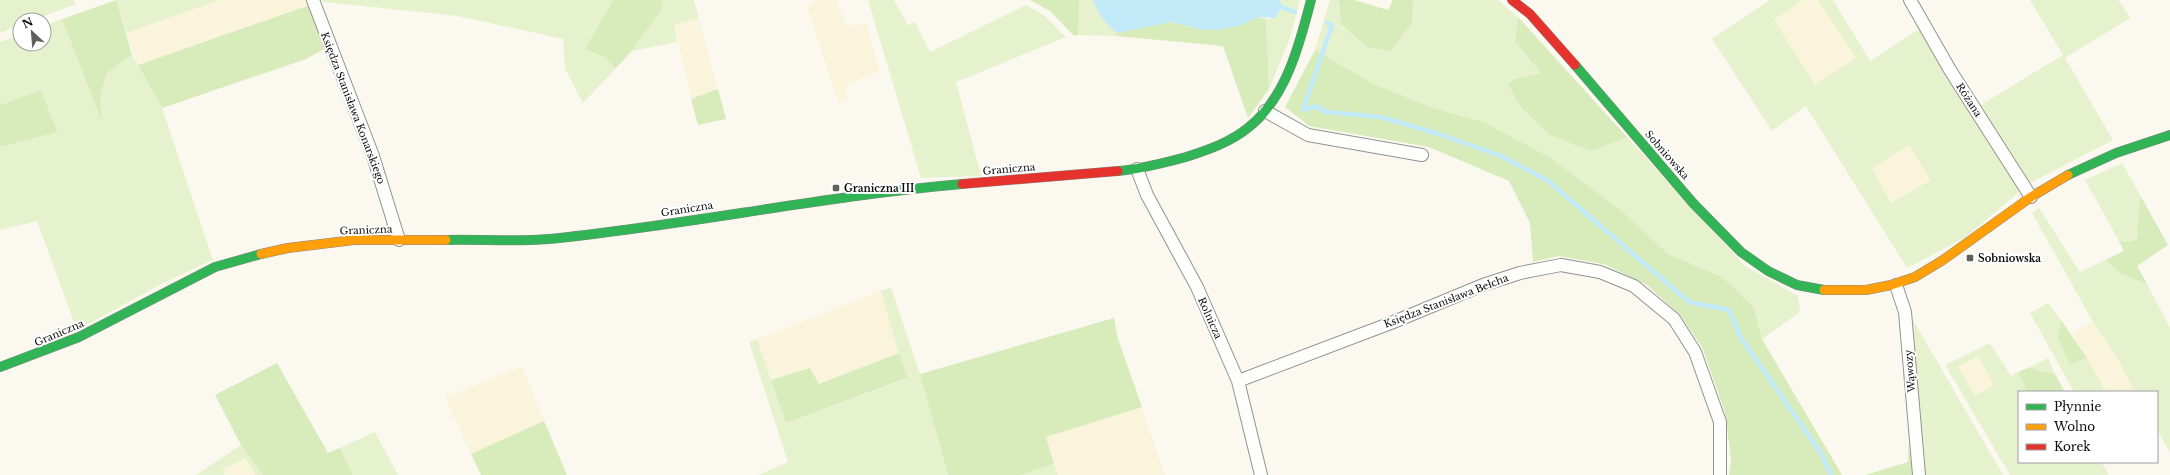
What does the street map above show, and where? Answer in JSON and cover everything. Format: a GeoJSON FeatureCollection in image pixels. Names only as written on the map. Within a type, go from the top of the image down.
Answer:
{"type":"FeatureCollection","features":[{"type":"Feature","properties":{"kind":"street","name":"Księdza Stanisława Konarskiego"},"geometry":{"type":"LineString","coordinates":[[314,0],[373,156],[399,240]]}},
{"type":"Feature","properties":{"kind":"street","name":"Graniczna"},"geometry":{"type":"LineString","coordinates":[[0,367],[69,342],[215,268],[254,255],[310,245],[354,240],[547,239],[631,229],[889,190],[1136,169],[1172,160],[1221,144],[1249,128],[1265,111],[1283,79],[1294,53],[1311,0]]}},
{"type":"Feature","properties":{"kind":"street","name":"Sobniowska"},"geometry":{"type":"LineString","coordinates":[[1512,0],[1530,14],[1705,215],[1741,253],[1788,283],[1816,291],[1850,293],[1896,285],[1928,270],[2031,197],[2084,166],[2131,146],[2170,135]]}},
{"type":"Feature","properties":{"kind":"street","name":"Różana"},"geometry":{"type":"LineString","coordinates":[[1910,0],[1950,70],[2031,197]]}},
{"type":"Feature","properties":{"kind":"street"},"geometry":{"type":"LineString","coordinates":[[1265,111],[1308,135],[1422,155]]}},
{"type":"Feature","properties":{"kind":"street","name":"Rolnicza"},"geometry":{"type":"LineString","coordinates":[[1136,169],[1147,195],[1197,287],[1238,381],[1261,475]]}},
{"type":"Feature","properties":{"kind":"street","name":"Księdza Stanisława Bełcha"},"geometry":{"type":"LineString","coordinates":[[1238,381],[1391,323],[1483,285],[1520,273],[1562,265],[1600,272],[1634,286],[1674,319],[1694,352],[1720,422],[1720,475]]}},
{"type":"Feature","properties":{"kind":"street","name":"Wąwozy"},"geometry":{"type":"LineString","coordinates":[[1896,285],[1905,312],[1919,475]]}},
{"type":"Feature","properties":{"kind":"shaded area"},"geometry":{"type":"Polygon","coordinates":[[[219,0],[309,0],[310,5],[138,65],[126,33],[219,0]]]}},
{"type":"Feature","properties":{"kind":"shaded area"},"geometry":{"type":"Polygon","coordinates":[[[819,0],[836,0],[848,26],[866,23],[880,71],[845,86],[848,99],[838,103],[807,7],[819,0]]]}},
{"type":"Feature","properties":{"kind":"shaded area"},"geometry":{"type":"Polygon","coordinates":[[[1803,0],[1818,0],[1856,58],[1815,86],[1774,20],[1803,0]]]}},
{"type":"Feature","properties":{"kind":"shaded area"},"geometry":{"type":"Polygon","coordinates":[[[699,18],[718,89],[691,99],[674,24],[699,18]]]}},
{"type":"Feature","properties":{"kind":"shaded area"},"geometry":{"type":"Polygon","coordinates":[[[1909,145],[1932,180],[1890,203],[1872,167],[1909,145]]]}},
{"type":"Feature","properties":{"kind":"shaded area"},"geometry":{"type":"Polygon","coordinates":[[[881,291],[899,353],[819,384],[810,368],[771,380],[757,339],[881,291]]]}},
{"type":"Feature","properties":{"kind":"shaded area"},"geometry":{"type":"Polygon","coordinates":[[[2093,322],[2118,359],[2134,391],[2105,391],[2072,333],[2093,322]]]}},
{"type":"Feature","properties":{"kind":"shaded area"},"geometry":{"type":"Polygon","coordinates":[[[1978,356],[1994,385],[1975,396],[1957,367],[1978,356]]]}},
{"type":"Feature","properties":{"kind":"shaded area"},"geometry":{"type":"Polygon","coordinates":[[[522,366],[544,421],[471,454],[445,397],[522,366]]]}},
{"type":"Feature","properties":{"kind":"shaded area"},"geometry":{"type":"Polygon","coordinates":[[[1142,407],[1165,475],[1058,475],[1046,437],[1142,407]]]}},
{"type":"Feature","properties":{"kind":"shaded area"},"geometry":{"type":"Polygon","coordinates":[[[245,458],[255,475],[225,475],[222,470],[245,458]]]}},
{"type":"Feature","properties":{"kind":"green space"},"geometry":{"type":"Polygon","coordinates":[[[0,0],[74,0],[76,4],[52,13],[12,12],[12,28],[0,33],[0,0]]]}},
{"type":"Feature","properties":{"kind":"green space"},"geometry":{"type":"Polygon","coordinates":[[[116,0],[219,0],[126,33],[116,0]]]}},
{"type":"Feature","properties":{"kind":"green space"},"geometry":{"type":"Polygon","coordinates":[[[116,0],[132,55],[107,73],[100,96],[102,123],[62,19],[116,0]]]}},
{"type":"Feature","properties":{"kind":"green space"},"geometry":{"type":"Polygon","coordinates":[[[322,0],[613,0],[585,49],[605,57],[615,69],[583,103],[565,69],[563,39],[458,16],[324,2],[322,0]]]}},
{"type":"Feature","properties":{"kind":"green space"},"geometry":{"type":"Polygon","coordinates":[[[613,0],[661,0],[663,7],[632,51],[615,69],[605,57],[585,49],[613,0]]]}},
{"type":"Feature","properties":{"kind":"green space"},"geometry":{"type":"Polygon","coordinates":[[[661,0],[694,0],[699,18],[674,24],[677,42],[632,51],[663,7],[661,0]]]}},
{"type":"Feature","properties":{"kind":"green space"},"geometry":{"type":"Polygon","coordinates":[[[868,0],[894,0],[908,25],[915,22],[930,52],[1026,5],[1044,15],[1066,37],[956,82],[981,176],[921,178],[868,0]]]}},
{"type":"Feature","properties":{"kind":"green space"},"geometry":{"type":"Polygon","coordinates":[[[1030,0],[1079,0],[1078,35],[1074,36],[1050,11],[1030,0]]]}},
{"type":"Feature","properties":{"kind":"green space"},"geometry":{"type":"Polygon","coordinates":[[[1079,0],[1093,0],[1102,18],[1117,33],[1116,36],[1078,35],[1079,0]]]}},
{"type":"Feature","properties":{"kind":"green space"},"geometry":{"type":"Polygon","coordinates":[[[1280,0],[1300,0],[1290,38],[1269,89],[1266,19],[1275,18],[1283,7],[1280,0]]]}},
{"type":"Feature","properties":{"kind":"green space"},"geometry":{"type":"Polygon","coordinates":[[[1330,0],[1339,0],[1341,26],[1367,47],[1412,23],[1413,0],[1498,0],[1518,17],[1515,42],[1541,73],[1515,79],[1627,137],[1745,266],[1798,296],[1800,312],[1762,339],[1753,306],[1722,277],[1668,254],[1621,210],[1549,157],[1484,122],[1433,108],[1374,84],[1315,50],[1330,0]]]}},
{"type":"Feature","properties":{"kind":"green space"},"geometry":{"type":"Polygon","coordinates":[[[1339,0],[1354,0],[1388,10],[1393,0],[1413,0],[1412,23],[1390,51],[1367,47],[1341,25],[1339,0]]]}},
{"type":"Feature","properties":{"kind":"green space"},"geometry":{"type":"Polygon","coordinates":[[[1770,0],[1803,0],[1774,20],[1815,85],[1856,58],[1818,0],[1833,0],[1870,61],[1921,28],[2017,182],[2020,191],[1966,237],[1907,268],[1806,106],[1772,131],[1712,39],[1770,0]],[[1909,145],[1872,168],[1891,203],[1931,180],[1909,145]]]}},
{"type":"Feature","properties":{"kind":"green space"},"geometry":{"type":"Polygon","coordinates":[[[2030,0],[2119,0],[2130,18],[2065,58],[2113,140],[2030,183],[1979,106],[2063,55],[2030,0]]]}},
{"type":"Feature","properties":{"kind":"green space"},"geometry":{"type":"Polygon","coordinates":[[[310,5],[324,49],[306,59],[162,108],[138,65],[310,5]]]}},
{"type":"Feature","properties":{"kind":"green space"},"geometry":{"type":"Polygon","coordinates":[[[1258,17],[1266,19],[1269,89],[1248,118],[1223,46],[1116,36],[1117,33],[1171,22],[1204,30],[1258,17]]]}},
{"type":"Feature","properties":{"kind":"green space"},"geometry":{"type":"Polygon","coordinates":[[[1518,17],[1627,137],[1591,151],[1550,135],[1520,106],[1508,84],[1515,79],[1541,73],[1515,42],[1518,17]]]}},
{"type":"Feature","properties":{"kind":"green space"},"geometry":{"type":"Polygon","coordinates":[[[62,19],[101,121],[100,96],[107,73],[132,55],[162,108],[213,260],[165,282],[77,330],[37,221],[0,230],[0,147],[56,132],[41,90],[0,105],[0,42],[12,38],[12,52],[52,52],[52,23],[62,19]]]}},
{"type":"Feature","properties":{"kind":"green space"},"geometry":{"type":"Polygon","coordinates":[[[1315,50],[1374,84],[1433,108],[1484,122],[1549,157],[1621,210],[1668,254],[1722,277],[1753,306],[1762,339],[1842,475],[1729,475],[1731,459],[1725,412],[1702,347],[1680,315],[1647,285],[1604,264],[1558,256],[1533,262],[1530,223],[1509,181],[1429,147],[1309,126],[1285,107],[1315,50]]]}},
{"type":"Feature","properties":{"kind":"green space"},"geometry":{"type":"Polygon","coordinates":[[[718,89],[726,119],[698,125],[691,99],[718,89]]]}},
{"type":"Feature","properties":{"kind":"green space"},"geometry":{"type":"Polygon","coordinates":[[[41,90],[57,132],[0,147],[0,105],[41,90]]]}},
{"type":"Feature","properties":{"kind":"green space"},"geometry":{"type":"Polygon","coordinates":[[[2122,163],[2140,195],[2137,239],[2130,242],[2119,241],[2085,180],[2122,163]]]}},
{"type":"Feature","properties":{"kind":"green space"},"geometry":{"type":"Polygon","coordinates":[[[2140,195],[2168,245],[2137,266],[2147,284],[2123,275],[2105,260],[2124,251],[2119,241],[2130,242],[2137,239],[2140,195]]]}},
{"type":"Feature","properties":{"kind":"green space"},"geometry":{"type":"Polygon","coordinates":[[[2039,208],[2080,272],[2105,260],[2123,275],[2147,284],[2170,328],[2170,452],[2158,432],[2158,391],[2134,391],[2118,359],[2093,322],[2032,213],[2039,208]]]}},
{"type":"Feature","properties":{"kind":"green space"},"geometry":{"type":"Polygon","coordinates":[[[891,287],[920,374],[948,475],[758,475],[788,462],[749,342],[757,339],[786,423],[906,379],[881,291],[891,287]]]}},
{"type":"Feature","properties":{"kind":"green space"},"geometry":{"type":"Polygon","coordinates":[[[2048,303],[2061,320],[2058,338],[2070,365],[2087,358],[2105,391],[2073,391],[2030,313],[2048,303]]]}},
{"type":"Feature","properties":{"kind":"green space"},"geometry":{"type":"Polygon","coordinates":[[[1114,318],[1118,339],[1142,407],[1046,437],[1054,464],[1020,475],[948,475],[920,374],[1114,318]]]}},
{"type":"Feature","properties":{"kind":"green space"},"geometry":{"type":"Polygon","coordinates":[[[1913,320],[2003,475],[1923,475],[1910,326],[1913,320]]]}},
{"type":"Feature","properties":{"kind":"green space"},"geometry":{"type":"Polygon","coordinates":[[[2061,320],[2087,358],[2070,365],[2058,338],[2061,320]]]}},
{"type":"Feature","properties":{"kind":"green space"},"geometry":{"type":"Polygon","coordinates":[[[1990,343],[2011,376],[2018,372],[2027,391],[2018,391],[2018,463],[2103,463],[2109,475],[2010,475],[1945,365],[1990,343]],[[1978,356],[1958,367],[1975,396],[1994,385],[1978,356]]]}},
{"type":"Feature","properties":{"kind":"green space"},"geometry":{"type":"Polygon","coordinates":[[[899,353],[907,378],[786,423],[771,380],[810,368],[819,384],[899,353]]]}},
{"type":"Feature","properties":{"kind":"green space"},"geometry":{"type":"Polygon","coordinates":[[[2048,358],[2055,374],[2042,372],[2031,367],[2048,358]]]}},
{"type":"Feature","properties":{"kind":"green space"},"geometry":{"type":"Polygon","coordinates":[[[277,363],[328,453],[340,448],[353,475],[263,475],[241,445],[215,395],[277,363]]]}},
{"type":"Feature","properties":{"kind":"green space"},"geometry":{"type":"Polygon","coordinates":[[[2031,367],[2042,372],[2055,374],[2064,391],[2027,391],[2018,372],[2031,367]]]}},
{"type":"Feature","properties":{"kind":"green space"},"geometry":{"type":"Polygon","coordinates":[[[544,421],[567,475],[481,475],[471,454],[544,421]]]}},
{"type":"Feature","properties":{"kind":"green space"},"geometry":{"type":"Polygon","coordinates":[[[375,432],[398,475],[353,475],[340,448],[375,432]]]}},
{"type":"Feature","properties":{"kind":"green space"},"geometry":{"type":"Polygon","coordinates":[[[1908,443],[1914,475],[1865,475],[1908,462],[1908,443]]]}},
{"type":"Feature","properties":{"kind":"green space"},"geometry":{"type":"Polygon","coordinates":[[[241,445],[263,475],[255,475],[245,458],[222,470],[225,475],[196,475],[241,445]]]}},
{"type":"Feature","properties":{"kind":"green space"},"geometry":{"type":"Polygon","coordinates":[[[1054,464],[1058,475],[1020,475],[1054,464]]]}},
{"type":"Feature","properties":{"kind":"water"},"geometry":{"type":"Polygon","coordinates":[[[1093,0],[1280,0],[1283,7],[1275,18],[1258,17],[1239,26],[1218,30],[1204,30],[1171,22],[1117,33],[1102,18],[1093,0]]]}},
{"type":"Feature","properties":{"kind":"waterway"},"geometry":{"type":"LineString","coordinates":[[1277,5],[1295,12]]}},
{"type":"Feature","properties":{"kind":"waterway"},"geometry":{"type":"LineString","coordinates":[[1327,23],[1332,25],[1303,110],[1316,106],[1326,112],[1381,117],[1439,134],[1501,156],[1547,180],[1689,302],[1729,310],[1741,338],[1821,453],[1831,475]]}},
{"type":"Feature","properties":{"kind":"traffic: fast"},"geometry":{"type":"LineString","coordinates":[[1118,171],[1152,166],[1194,154],[1227,141],[1249,127],[1262,115],[1273,101],[1290,69],[1302,34],[1311,0]]}},
{"type":"Feature","properties":{"kind":"traffic: fast"},"geometry":{"type":"LineString","coordinates":[[1575,65],[1693,203],[1741,252],[1768,271],[1797,285],[1824,290]]}},
{"type":"Feature","properties":{"kind":"traffic: fast"},"geometry":{"type":"LineString","coordinates":[[2068,175],[2116,153],[2170,135]]}},
{"type":"Feature","properties":{"kind":"traffic: fast"},"geometry":{"type":"LineString","coordinates":[[446,240],[549,239],[652,226],[910,189],[962,184]]}},
{"type":"Feature","properties":{"kind":"traffic: fast"},"geometry":{"type":"LineString","coordinates":[[0,367],[79,337],[215,267],[261,254]]}},
{"type":"Feature","properties":{"kind":"traffic: slow"},"geometry":{"type":"LineString","coordinates":[[1824,290],[1866,290],[1891,285],[1915,277],[1943,260],[2031,197],[2068,175]]}},
{"type":"Feature","properties":{"kind":"traffic: slow"},"geometry":{"type":"LineString","coordinates":[[261,254],[288,248],[354,240],[446,240]]}},
{"type":"Feature","properties":{"kind":"traffic: jam"},"geometry":{"type":"LineString","coordinates":[[1512,0],[1530,14],[1575,65]]}},
{"type":"Feature","properties":{"kind":"traffic: jam"},"geometry":{"type":"LineString","coordinates":[[962,184],[1118,171]]}},
{"type":"Feature","properties":{"kind":"place","name":"Graniczna III"},"geometry":{"type":"Point","coordinates":[836,188]}},
{"type":"Feature","properties":{"kind":"place","name":"Sobniowska"},"geometry":{"type":"Point","coordinates":[1970,258]}}]}
